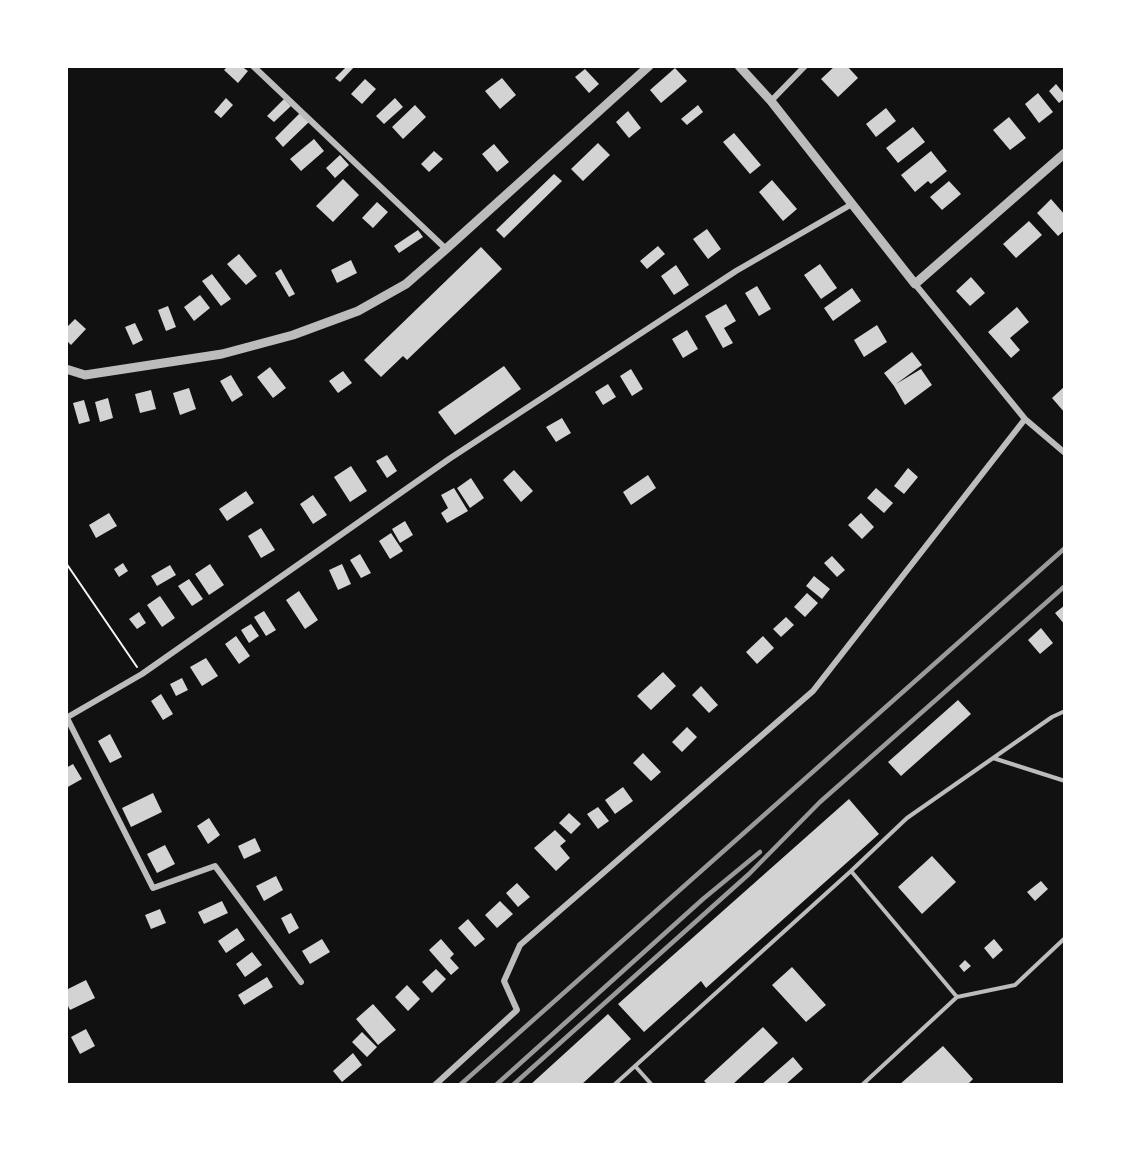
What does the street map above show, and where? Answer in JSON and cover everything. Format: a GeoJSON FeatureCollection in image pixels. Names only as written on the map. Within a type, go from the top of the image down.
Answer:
{"type":"FeatureCollection","features":[{"type":"Feature","properties":{"kind":"street"},"geometry":{"type":"LineString","coordinates":[[253,66],[446,249]]}},
{"type":"Feature","properties":{"kind":"street"},"geometry":{"type":"LineString","coordinates":[[66,369],[85,375],[222,354],[293,335],[358,311],[405,284],[649,66]]}},
{"type":"Feature","properties":{"kind":"street"},"geometry":{"type":"LineString","coordinates":[[739,66],[771,101],[1025,419],[1065,453]]}},
{"type":"Feature","properties":{"kind":"street"},"geometry":{"type":"LineString","coordinates":[[771,101],[806,66]]}},
{"type":"Feature","properties":{"kind":"street"},"geometry":{"type":"LineString","coordinates":[[915,284],[1065,153]]}},
{"type":"Feature","properties":{"kind":"street"},"geometry":{"type":"LineString","coordinates":[[301,982],[215,866],[153,888],[66,718],[142,674],[449,459],[736,271],[852,204]]}},
{"type":"Feature","properties":{"kind":"street"},"geometry":{"type":"LineString","coordinates":[[435,1085],[517,1010],[504,981],[520,945],[813,691],[1025,419]]}},
{"type":"Feature","properties":{"kind":"lane"},"geometry":{"type":"LineString","coordinates":[[614,1085],[907,818],[1052,717],[1065,711]]}},
{"type":"Feature","properties":{"kind":"lane"},"geometry":{"type":"LineString","coordinates":[[993,758],[1065,781]]}},
{"type":"Feature","properties":{"kind":"lane"},"geometry":{"type":"LineString","coordinates":[[851,871],[957,997]]}},
{"type":"Feature","properties":{"kind":"lane"},"geometry":{"type":"LineString","coordinates":[[862,1085],[957,997],[1015,985],[1065,938]]}},
{"type":"Feature","properties":{"kind":"lane"},"geometry":{"type":"LineString","coordinates":[[635,1066],[652,1085]]}},
{"type":"Feature","properties":{"kind":"path"},"geometry":{"type":"LineString","coordinates":[[66,563],[142,674]]}},
{"type":"Feature","properties":{"kind":"building"},"geometry":{"type":"Polygon","coordinates":[[[228,66],[241,66],[248,71],[238,83],[224,70],[228,66]]]}},
{"type":"Feature","properties":{"kind":"building"},"geometry":{"type":"Polygon","coordinates":[[[347,66],[355,66],[340,82],[335,78],[347,66]]]}},
{"type":"Feature","properties":{"kind":"building"},"geometry":{"type":"Polygon","coordinates":[[[835,66],[847,66],[858,78],[838,97],[821,79],[835,66]]]}},
{"type":"Feature","properties":{"kind":"building"},"geometry":{"type":"Polygon","coordinates":[[[675,68],[687,81],[661,103],[650,90],[675,68]]]}},
{"type":"Feature","properties":{"kind":"building"},"geometry":{"type":"Polygon","coordinates":[[[585,69],[599,84],[589,93],[575,77],[585,69]]]}},
{"type":"Feature","properties":{"kind":"building"},"geometry":{"type":"Polygon","coordinates":[[[502,78],[516,95],[500,109],[485,91],[502,78]]]}},
{"type":"Feature","properties":{"kind":"building"},"geometry":{"type":"Polygon","coordinates":[[[365,79],[376,89],[362,104],[351,94],[365,79]]]}},
{"type":"Feature","properties":{"kind":"building"},"geometry":{"type":"Polygon","coordinates":[[[1056,84],[1065,95],[1059,103],[1049,91],[1056,84]]]}},
{"type":"Feature","properties":{"kind":"building"},"geometry":{"type":"Polygon","coordinates":[[[1038,93],[1053,112],[1039,123],[1025,104],[1038,93]]]}},
{"type":"Feature","properties":{"kind":"building"},"geometry":{"type":"Polygon","coordinates":[[[226,98],[233,105],[221,118],[214,112],[226,98]]]}},
{"type":"Feature","properties":{"kind":"building"},"geometry":{"type":"Polygon","coordinates":[[[395,98],[403,107],[384,124],[376,116],[395,98]]]}},
{"type":"Feature","properties":{"kind":"building"},"geometry":{"type":"Polygon","coordinates":[[[284,99],[291,106],[274,122],[267,116],[284,99]]]}},
{"type":"Feature","properties":{"kind":"building"},"geometry":{"type":"Polygon","coordinates":[[[415,105],[426,117],[403,139],[392,127],[415,105]]]}},
{"type":"Feature","properties":{"kind":"building"},"geometry":{"type":"Polygon","coordinates":[[[698,105],[703,112],[687,125],[681,119],[698,105]]]}},
{"type":"Feature","properties":{"kind":"building"},"geometry":{"type":"Polygon","coordinates":[[[886,108],[896,121],[876,137],[866,124],[886,108]]]}},
{"type":"Feature","properties":{"kind":"building"},"geometry":{"type":"Polygon","coordinates":[[[628,111],[641,128],[629,138],[616,122],[628,111]]]}},
{"type":"Feature","properties":{"kind":"building"},"geometry":{"type":"Polygon","coordinates":[[[300,113],[309,122],[283,147],[275,138],[300,113]]]}},
{"type":"Feature","properties":{"kind":"building"},"geometry":{"type":"Polygon","coordinates":[[[1009,117],[1026,138],[1010,150],[993,130],[1009,117]]]}},
{"type":"Feature","properties":{"kind":"building"},"geometry":{"type":"Polygon","coordinates":[[[913,127],[925,142],[898,163],[886,148],[913,127]]]}},
{"type":"Feature","properties":{"kind":"building"},"geometry":{"type":"Polygon","coordinates":[[[734,133],[761,165],[750,174],[723,142],[734,133]]]}},
{"type":"Feature","properties":{"kind":"building"},"geometry":{"type":"Polygon","coordinates":[[[314,139],[324,151],[301,171],[290,159],[314,139]]]}},
{"type":"Feature","properties":{"kind":"building"},"geometry":{"type":"Polygon","coordinates":[[[598,143],[610,155],[583,181],[571,169],[598,143]]]}},
{"type":"Feature","properties":{"kind":"building"},"geometry":{"type":"Polygon","coordinates":[[[494,144],[509,162],[497,172],[482,154],[494,144]]]}},
{"type":"Feature","properties":{"kind":"building"},"geometry":{"type":"Polygon","coordinates":[[[434,151],[443,159],[429,172],[421,164],[434,151]]]}},
{"type":"Feature","properties":{"kind":"building"},"geometry":{"type":"Polygon","coordinates":[[[931,151],[947,171],[931,184],[928,181],[915,192],[901,175],[931,151]]]}},
{"type":"Feature","properties":{"kind":"building"},"geometry":{"type":"Polygon","coordinates":[[[340,155],[349,165],[335,178],[326,168],[340,155]]]}},
{"type":"Feature","properties":{"kind":"building"},"geometry":{"type":"Polygon","coordinates":[[[554,174],[562,181],[504,238],[496,230],[554,174]]]}},
{"type":"Feature","properties":{"kind":"building"},"geometry":{"type":"Polygon","coordinates":[[[343,179],[359,195],[333,222],[316,206],[343,179]]]}},
{"type":"Feature","properties":{"kind":"building"},"geometry":{"type":"Polygon","coordinates":[[[772,180],[797,209],[783,221],[759,192],[772,180]]]}},
{"type":"Feature","properties":{"kind":"building"},"geometry":{"type":"Polygon","coordinates":[[[949,181],[961,194],[942,210],[930,197],[949,181]]]}},
{"type":"Feature","properties":{"kind":"building"},"geometry":{"type":"Polygon","coordinates":[[[1051,199],[1065,215],[1065,230],[1058,236],[1037,213],[1051,199]]]}},
{"type":"Feature","properties":{"kind":"building"},"geometry":{"type":"Polygon","coordinates":[[[377,202],[388,212],[373,228],[362,218],[377,202]]]}},
{"type":"Feature","properties":{"kind":"building"},"geometry":{"type":"Polygon","coordinates":[[[1029,221],[1042,235],[1016,258],[1003,244],[1029,221]]]}},
{"type":"Feature","properties":{"kind":"building"},"geometry":{"type":"Polygon","coordinates":[[[707,229],[721,249],[708,259],[693,239],[707,229]]]}},
{"type":"Feature","properties":{"kind":"building"},"geometry":{"type":"Polygon","coordinates":[[[418,230],[423,237],[399,253],[394,246],[418,230]]]}},
{"type":"Feature","properties":{"kind":"building"},"geometry":{"type":"Polygon","coordinates":[[[658,246],[665,254],[647,269],[640,261],[658,246]]]}},
{"type":"Feature","properties":{"kind":"building"},"geometry":{"type":"Polygon","coordinates":[[[481,247],[502,269],[407,360],[403,356],[381,377],[364,360],[481,247]]]}},
{"type":"Feature","properties":{"kind":"building"},"geometry":{"type":"Polygon","coordinates":[[[239,254],[257,276],[246,285],[227,264],[239,254]]]}},
{"type":"Feature","properties":{"kind":"building"},"geometry":{"type":"Polygon","coordinates":[[[351,260],[357,273],[337,283],[331,270],[351,260]]]}},
{"type":"Feature","properties":{"kind":"building"},"geometry":{"type":"Polygon","coordinates":[[[820,264],[837,288],[821,299],[804,275],[820,264]]]}},
{"type":"Feature","properties":{"kind":"building"},"geometry":{"type":"Polygon","coordinates":[[[676,265],[689,285],[674,295],[661,276],[676,265]]]}},
{"type":"Feature","properties":{"kind":"building"},"geometry":{"type":"Polygon","coordinates":[[[281,269],[295,294],[289,297],[275,273],[281,269]]]}},
{"type":"Feature","properties":{"kind":"building"},"geometry":{"type":"Polygon","coordinates":[[[212,274],[231,299],[221,306],[202,281],[212,274]]]}},
{"type":"Feature","properties":{"kind":"building"},"geometry":{"type":"Polygon","coordinates":[[[971,277],[985,293],[970,306],[956,291],[971,277]]]}},
{"type":"Feature","properties":{"kind":"building"},"geometry":{"type":"Polygon","coordinates":[[[757,286],[771,309],[759,316],[745,293],[757,286]]]}},
{"type":"Feature","properties":{"kind":"building"},"geometry":{"type":"Polygon","coordinates":[[[852,288],[861,301],[833,321],[824,308],[852,288]]]}},
{"type":"Feature","properties":{"kind":"building"},"geometry":{"type":"Polygon","coordinates":[[[200,295],[210,308],[194,321],[184,307],[200,295]]]}},
{"type":"Feature","properties":{"kind":"building"},"geometry":{"type":"Polygon","coordinates":[[[726,304],[736,321],[724,328],[733,343],[723,348],[705,316],[726,304]]]}},
{"type":"Feature","properties":{"kind":"building"},"geometry":{"type":"Polygon","coordinates":[[[168,306],[176,327],[166,331],[158,310],[168,306]]]}},
{"type":"Feature","properties":{"kind":"building"},"geometry":{"type":"Polygon","coordinates":[[[1017,307],[1029,322],[1010,338],[1020,350],[1011,358],[988,332],[1017,307]]]}},
{"type":"Feature","properties":{"kind":"building"},"geometry":{"type":"Polygon","coordinates":[[[75,319],[86,329],[71,345],[66,340],[66,328],[75,319]]]}},
{"type":"Feature","properties":{"kind":"building"},"geometry":{"type":"Polygon","coordinates":[[[135,323],[143,340],[133,345],[125,327],[135,323]]]}},
{"type":"Feature","properties":{"kind":"building"},"geometry":{"type":"Polygon","coordinates":[[[877,325],[887,342],[864,357],[854,340],[877,325]]]}},
{"type":"Feature","properties":{"kind":"building"},"geometry":{"type":"Polygon","coordinates":[[[687,330],[698,349],[683,358],[672,339],[687,330]]]}},
{"type":"Feature","properties":{"kind":"building"},"geometry":{"type":"Polygon","coordinates":[[[912,352],[922,365],[896,384],[921,369],[932,385],[905,405],[884,373],[912,352]]]}},
{"type":"Feature","properties":{"kind":"building"},"geometry":{"type":"Polygon","coordinates":[[[504,366],[521,389],[455,435],[438,412],[504,366]]]}},
{"type":"Feature","properties":{"kind":"building"},"geometry":{"type":"Polygon","coordinates":[[[270,367],[286,388],[273,398],[257,377],[270,367]]]}},
{"type":"Feature","properties":{"kind":"building"},"geometry":{"type":"Polygon","coordinates":[[[631,369],[643,389],[632,396],[620,376],[631,369]]]}},
{"type":"Feature","properties":{"kind":"building"},"geometry":{"type":"Polygon","coordinates":[[[343,371],[352,383],[338,393],[329,381],[343,371]]]}},
{"type":"Feature","properties":{"kind":"building"},"geometry":{"type":"Polygon","coordinates":[[[231,375],[243,395],[232,402],[220,381],[231,375]]]}},
{"type":"Feature","properties":{"kind":"building"},"geometry":{"type":"Polygon","coordinates":[[[608,384],[616,397],[603,405],[595,392],[608,384]]]}},
{"type":"Feature","properties":{"kind":"building"},"geometry":{"type":"Polygon","coordinates":[[[1065,386],[1065,413],[1052,398],[1065,386]]]}},
{"type":"Feature","properties":{"kind":"building"},"geometry":{"type":"Polygon","coordinates":[[[189,388],[196,409],[180,415],[173,393],[189,388]]]}},
{"type":"Feature","properties":{"kind":"building"},"geometry":{"type":"Polygon","coordinates":[[[151,390],[156,409],[140,413],[135,394],[151,390]]]}},
{"type":"Feature","properties":{"kind":"building"},"geometry":{"type":"Polygon","coordinates":[[[108,398],[113,418],[100,422],[95,402],[108,398]]]}},
{"type":"Feature","properties":{"kind":"building"},"geometry":{"type":"Polygon","coordinates":[[[84,400],[90,421],[79,424],[73,403],[84,400]]]}},
{"type":"Feature","properties":{"kind":"building"},"geometry":{"type":"Polygon","coordinates":[[[562,418],[571,433],[556,442],[546,427],[562,418]]]}},
{"type":"Feature","properties":{"kind":"building"},"geometry":{"type":"Polygon","coordinates":[[[387,455],[397,471],[387,478],[376,461],[387,455]]]}},
{"type":"Feature","properties":{"kind":"building"},"geometry":{"type":"Polygon","coordinates":[[[351,466],[367,491],[350,502],[334,477],[351,466]]]}},
{"type":"Feature","properties":{"kind":"building"},"geometry":{"type":"Polygon","coordinates":[[[908,468],[918,477],[904,494],[894,486],[908,468]]]}},
{"type":"Feature","properties":{"kind":"building"},"geometry":{"type":"Polygon","coordinates":[[[514,470],[533,491],[521,502],[503,480],[514,470]]]}},
{"type":"Feature","properties":{"kind":"building"},"geometry":{"type":"Polygon","coordinates":[[[648,475],[656,488],[631,505],[623,492],[648,475]]]}},
{"type":"Feature","properties":{"kind":"building"},"geometry":{"type":"Polygon","coordinates":[[[471,478],[484,498],[470,508],[457,488],[471,478]]]}},
{"type":"Feature","properties":{"kind":"building"},"geometry":{"type":"Polygon","coordinates":[[[454,488],[468,511],[447,523],[441,513],[448,508],[441,495],[454,488]]]}},
{"type":"Feature","properties":{"kind":"building"},"geometry":{"type":"Polygon","coordinates":[[[876,488],[893,503],[884,513],[867,498],[876,488]]]}},
{"type":"Feature","properties":{"kind":"building"},"geometry":{"type":"Polygon","coordinates":[[[246,491],[254,503],[227,521],[219,509],[246,491]]]}},
{"type":"Feature","properties":{"kind":"building"},"geometry":{"type":"Polygon","coordinates":[[[313,495],[327,515],[313,524],[300,504],[313,495]]]}},
{"type":"Feature","properties":{"kind":"building"},"geometry":{"type":"Polygon","coordinates":[[[109,513],[117,526],[96,538],[89,525],[109,513]]]}},
{"type":"Feature","properties":{"kind":"building"},"geometry":{"type":"Polygon","coordinates":[[[861,513],[874,527],[862,539],[848,525],[861,513]]]}},
{"type":"Feature","properties":{"kind":"building"},"geometry":{"type":"Polygon","coordinates":[[[405,521],[413,535],[400,543],[392,529],[405,521]]]}},
{"type":"Feature","properties":{"kind":"building"},"geometry":{"type":"Polygon","coordinates":[[[261,528],[275,550],[261,558],[248,536],[261,528]]]}},
{"type":"Feature","properties":{"kind":"building"},"geometry":{"type":"Polygon","coordinates":[[[391,533],[403,551],[390,559],[379,541],[391,533]]]}},
{"type":"Feature","properties":{"kind":"building"},"geometry":{"type":"Polygon","coordinates":[[[360,554],[371,573],[361,578],[350,560],[360,554]]]}},
{"type":"Feature","properties":{"kind":"building"},"geometry":{"type":"Polygon","coordinates":[[[832,556],[845,570],[837,577],[824,563],[832,556]]]}},
{"type":"Feature","properties":{"kind":"building"},"geometry":{"type":"Polygon","coordinates":[[[123,563],[128,571],[119,577],[114,569],[123,563]]]}},
{"type":"Feature","properties":{"kind":"building"},"geometry":{"type":"Polygon","coordinates":[[[210,564],[224,585],[209,595],[195,574],[210,564]]]}},
{"type":"Feature","properties":{"kind":"building"},"geometry":{"type":"Polygon","coordinates":[[[342,564],[351,584],[338,590],[329,570],[342,564]]]}},
{"type":"Feature","properties":{"kind":"building"},"geometry":{"type":"Polygon","coordinates":[[[170,565],[176,575],[157,586],[151,576],[170,565]]]}},
{"type":"Feature","properties":{"kind":"building"},"geometry":{"type":"Polygon","coordinates":[[[814,576],[830,589],[822,599],[806,586],[814,576]]]}},
{"type":"Feature","properties":{"kind":"building"},"geometry":{"type":"Polygon","coordinates":[[[189,579],[203,599],[192,606],[178,586],[189,579]]]}},
{"type":"Feature","properties":{"kind":"building"},"geometry":{"type":"Polygon","coordinates":[[[299,591],[318,620],[305,629],[286,600],[299,591]]]}},
{"type":"Feature","properties":{"kind":"building"},"geometry":{"type":"Polygon","coordinates":[[[807,593],[818,603],[805,617],[794,607],[807,593]]]}},
{"type":"Feature","properties":{"kind":"building"},"geometry":{"type":"Polygon","coordinates":[[[160,596],[175,618],[162,627],[147,605],[160,596]]]}},
{"type":"Feature","properties":{"kind":"building"},"geometry":{"type":"Polygon","coordinates":[[[1065,605],[1065,625],[1055,613],[1065,605]]]}},
{"type":"Feature","properties":{"kind":"building"},"geometry":{"type":"Polygon","coordinates":[[[264,611],[276,630],[266,636],[254,617],[264,611]]]}},
{"type":"Feature","properties":{"kind":"building"},"geometry":{"type":"Polygon","coordinates":[[[139,612],[146,623],[137,629],[129,619],[139,612]]]}},
{"type":"Feature","properties":{"kind":"building"},"geometry":{"type":"Polygon","coordinates":[[[786,617],[794,625],[781,637],[773,629],[786,617]]]}},
{"type":"Feature","properties":{"kind":"building"},"geometry":{"type":"Polygon","coordinates":[[[251,624],[259,636],[249,643],[241,630],[251,624]]]}},
{"type":"Feature","properties":{"kind":"building"},"geometry":{"type":"Polygon","coordinates":[[[1041,628],[1053,643],[1040,654],[1028,640],[1041,628]]]}},
{"type":"Feature","properties":{"kind":"building"},"geometry":{"type":"Polygon","coordinates":[[[236,636],[250,656],[239,664],[225,644],[236,636]]]}},
{"type":"Feature","properties":{"kind":"building"},"geometry":{"type":"Polygon","coordinates":[[[763,636],[774,648],[757,664],[746,652],[763,636]]]}},
{"type":"Feature","properties":{"kind":"building"},"geometry":{"type":"Polygon","coordinates":[[[206,658],[218,676],[202,686],[190,667],[206,658]]]}},
{"type":"Feature","properties":{"kind":"building"},"geometry":{"type":"Polygon","coordinates":[[[663,672],[676,686],[651,710],[637,696],[663,672]]]}},
{"type":"Feature","properties":{"kind":"building"},"geometry":{"type":"Polygon","coordinates":[[[182,678],[188,690],[176,696],[170,684],[182,678]]]}},
{"type":"Feature","properties":{"kind":"building"},"geometry":{"type":"Polygon","coordinates":[[[701,686],[718,705],[709,713],[692,695],[701,686]]]}},
{"type":"Feature","properties":{"kind":"building"},"geometry":{"type":"Polygon","coordinates":[[[161,694],[173,714],[163,720],[151,701],[161,694]]]}},
{"type":"Feature","properties":{"kind":"building"},"geometry":{"type":"Polygon","coordinates":[[[958,700],[971,714],[901,776],[888,762],[958,700]]]}},
{"type":"Feature","properties":{"kind":"building"},"geometry":{"type":"Polygon","coordinates":[[[687,727],[697,737],[682,752],[672,742],[687,727]]]}},
{"type":"Feature","properties":{"kind":"building"},"geometry":{"type":"Polygon","coordinates":[[[110,734],[122,757],[110,763],[98,741],[110,734]]]}},
{"type":"Feature","properties":{"kind":"building"},"geometry":{"type":"Polygon","coordinates":[[[643,753],[661,772],[651,781],[633,763],[643,753]]]}},
{"type":"Feature","properties":{"kind":"building"},"geometry":{"type":"Polygon","coordinates":[[[73,764],[82,779],[66,788],[66,768],[73,764]]]}},
{"type":"Feature","properties":{"kind":"building"},"geometry":{"type":"Polygon","coordinates":[[[623,787],[633,801],[615,814],[605,800],[623,787]]]}},
{"type":"Feature","properties":{"kind":"building"},"geometry":{"type":"Polygon","coordinates":[[[153,793],[162,812],[131,827],[122,808],[153,793]]]}},
{"type":"Feature","properties":{"kind":"building"},"geometry":{"type":"Polygon","coordinates":[[[849,799],[879,834],[706,988],[701,981],[644,1032],[618,1004],[849,799]]]}},
{"type":"Feature","properties":{"kind":"building"},"geometry":{"type":"Polygon","coordinates":[[[598,807],[609,821],[598,829],[587,814],[598,807]]]}},
{"type":"Feature","properties":{"kind":"building"},"geometry":{"type":"Polygon","coordinates":[[[569,813],[581,824],[571,834],[559,823],[569,813]]]}},
{"type":"Feature","properties":{"kind":"building"},"geometry":{"type":"Polygon","coordinates":[[[209,818],[220,835],[208,844],[197,826],[209,818]]]}},
{"type":"Feature","properties":{"kind":"building"},"geometry":{"type":"Polygon","coordinates":[[[555,830],[566,841],[560,846],[570,858],[556,871],[534,848],[555,830]]]}},
{"type":"Feature","properties":{"kind":"building"},"geometry":{"type":"Polygon","coordinates":[[[255,838],[261,851],[244,859],[238,846],[255,838]]]}},
{"type":"Feature","properties":{"kind":"building"},"geometry":{"type":"Polygon","coordinates":[[[165,845],[175,864],[157,873],[147,854],[165,845]]]}},
{"type":"Feature","properties":{"kind":"building"},"geometry":{"type":"Polygon","coordinates":[[[932,856],[956,882],[922,914],[898,887],[932,856]]]}},
{"type":"Feature","properties":{"kind":"building"},"geometry":{"type":"Polygon","coordinates":[[[276,876],[283,890],[264,901],[256,886],[276,876]]]}},
{"type":"Feature","properties":{"kind":"building"},"geometry":{"type":"Polygon","coordinates":[[[1041,881],[1048,889],[1035,901],[1027,892],[1041,881]]]}},
{"type":"Feature","properties":{"kind":"building"},"geometry":{"type":"Polygon","coordinates":[[[517,883],[530,897],[518,907],[506,893],[517,883]]]}},
{"type":"Feature","properties":{"kind":"building"},"geometry":{"type":"Polygon","coordinates":[[[222,901],[228,913],[204,924],[198,912],[222,901]]]}},
{"type":"Feature","properties":{"kind":"building"},"geometry":{"type":"Polygon","coordinates":[[[500,901],[513,914],[497,928],[485,915],[500,901]]]}},
{"type":"Feature","properties":{"kind":"building"},"geometry":{"type":"Polygon","coordinates":[[[160,909],[166,923],[151,929],[145,915],[160,909]]]}},
{"type":"Feature","properties":{"kind":"building"},"geometry":{"type":"Polygon","coordinates":[[[291,913],[299,928],[289,934],[281,918],[291,913]]]}},
{"type":"Feature","properties":{"kind":"building"},"geometry":{"type":"Polygon","coordinates":[[[468,919],[485,939],[475,947],[458,928],[468,919]]]}},
{"type":"Feature","properties":{"kind":"building"},"geometry":{"type":"Polygon","coordinates":[[[237,928],[245,940],[226,953],[218,941],[237,928]]]}},
{"type":"Feature","properties":{"kind":"building"},"geometry":{"type":"Polygon","coordinates":[[[322,939],[330,952],[310,964],[302,951],[322,939]]]}},
{"type":"Feature","properties":{"kind":"building"},"geometry":{"type":"Polygon","coordinates":[[[441,939],[454,954],[450,958],[459,968],[451,975],[429,950],[441,939]]]}},
{"type":"Feature","properties":{"kind":"building"},"geometry":{"type":"Polygon","coordinates":[[[994,939],[1003,950],[993,959],[984,948],[994,939]]]}},
{"type":"Feature","properties":{"kind":"building"},"geometry":{"type":"Polygon","coordinates":[[[252,952],[262,965],[245,977],[236,964],[252,952]]]}},
{"type":"Feature","properties":{"kind":"building"},"geometry":{"type":"Polygon","coordinates":[[[965,960],[971,966],[964,972],[959,966],[965,960]]]}},
{"type":"Feature","properties":{"kind":"building"},"geometry":{"type":"Polygon","coordinates":[[[792,967],[826,1005],[806,1022],[772,985],[792,967]]]}},
{"type":"Feature","properties":{"kind":"building"},"geometry":{"type":"Polygon","coordinates":[[[436,969],[446,979],[432,993],[422,982],[436,969]]]}},
{"type":"Feature","properties":{"kind":"building"},"geometry":{"type":"Polygon","coordinates":[[[267,977],[273,987],[244,1005],[238,995],[267,977]]]}},
{"type":"Feature","properties":{"kind":"building"},"geometry":{"type":"Polygon","coordinates":[[[86,980],[95,998],[70,1010],[66,1002],[66,990],[86,980]]]}},
{"type":"Feature","properties":{"kind":"building"},"geometry":{"type":"Polygon","coordinates":[[[407,985],[420,999],[408,1011],[395,997],[407,985]]]}},
{"type":"Feature","properties":{"kind":"building"},"geometry":{"type":"Polygon","coordinates":[[[373,1004],[396,1030],[378,1045],[356,1019],[373,1004]]]}},
{"type":"Feature","properties":{"kind":"building"},"geometry":{"type":"Polygon","coordinates":[[[608,1014],[631,1039],[581,1085],[530,1085],[608,1014]]]}},
{"type":"Feature","properties":{"kind":"building"},"geometry":{"type":"Polygon","coordinates":[[[763,1027],[778,1043],[732,1085],[708,1085],[704,1081],[763,1027]]]}},
{"type":"Feature","properties":{"kind":"building"},"geometry":{"type":"Polygon","coordinates":[[[86,1029],[95,1046],[80,1054],[71,1037],[86,1029]]]}},
{"type":"Feature","properties":{"kind":"building"},"geometry":{"type":"Polygon","coordinates":[[[362,1032],[377,1047],[367,1057],[352,1042],[362,1032]]]}},
{"type":"Feature","properties":{"kind":"building"},"geometry":{"type":"Polygon","coordinates":[[[943,1046],[973,1079],[967,1085],[899,1085],[943,1046]]]}},
{"type":"Feature","properties":{"kind":"building"},"geometry":{"type":"Polygon","coordinates":[[[353,1053],[362,1065],[342,1082],[333,1071],[353,1053]]]}},
{"type":"Feature","properties":{"kind":"building"},"geometry":{"type":"Polygon","coordinates":[[[793,1057],[803,1069],[785,1085],[761,1085],[793,1057]]]}},
{"type":"Feature","properties":{"kind":"railway"},"geometry":{"type":"LineString","coordinates":[[460,1085],[1065,548]]}},
{"type":"Feature","properties":{"kind":"railway"},"geometry":{"type":"LineString","coordinates":[[513,1085],[749,874],[820,802],[1065,586]]}},
{"type":"Feature","properties":{"kind":"railway"},"geometry":{"type":"LineString","coordinates":[[496,1085],[703,899],[760,852]]}}]}
